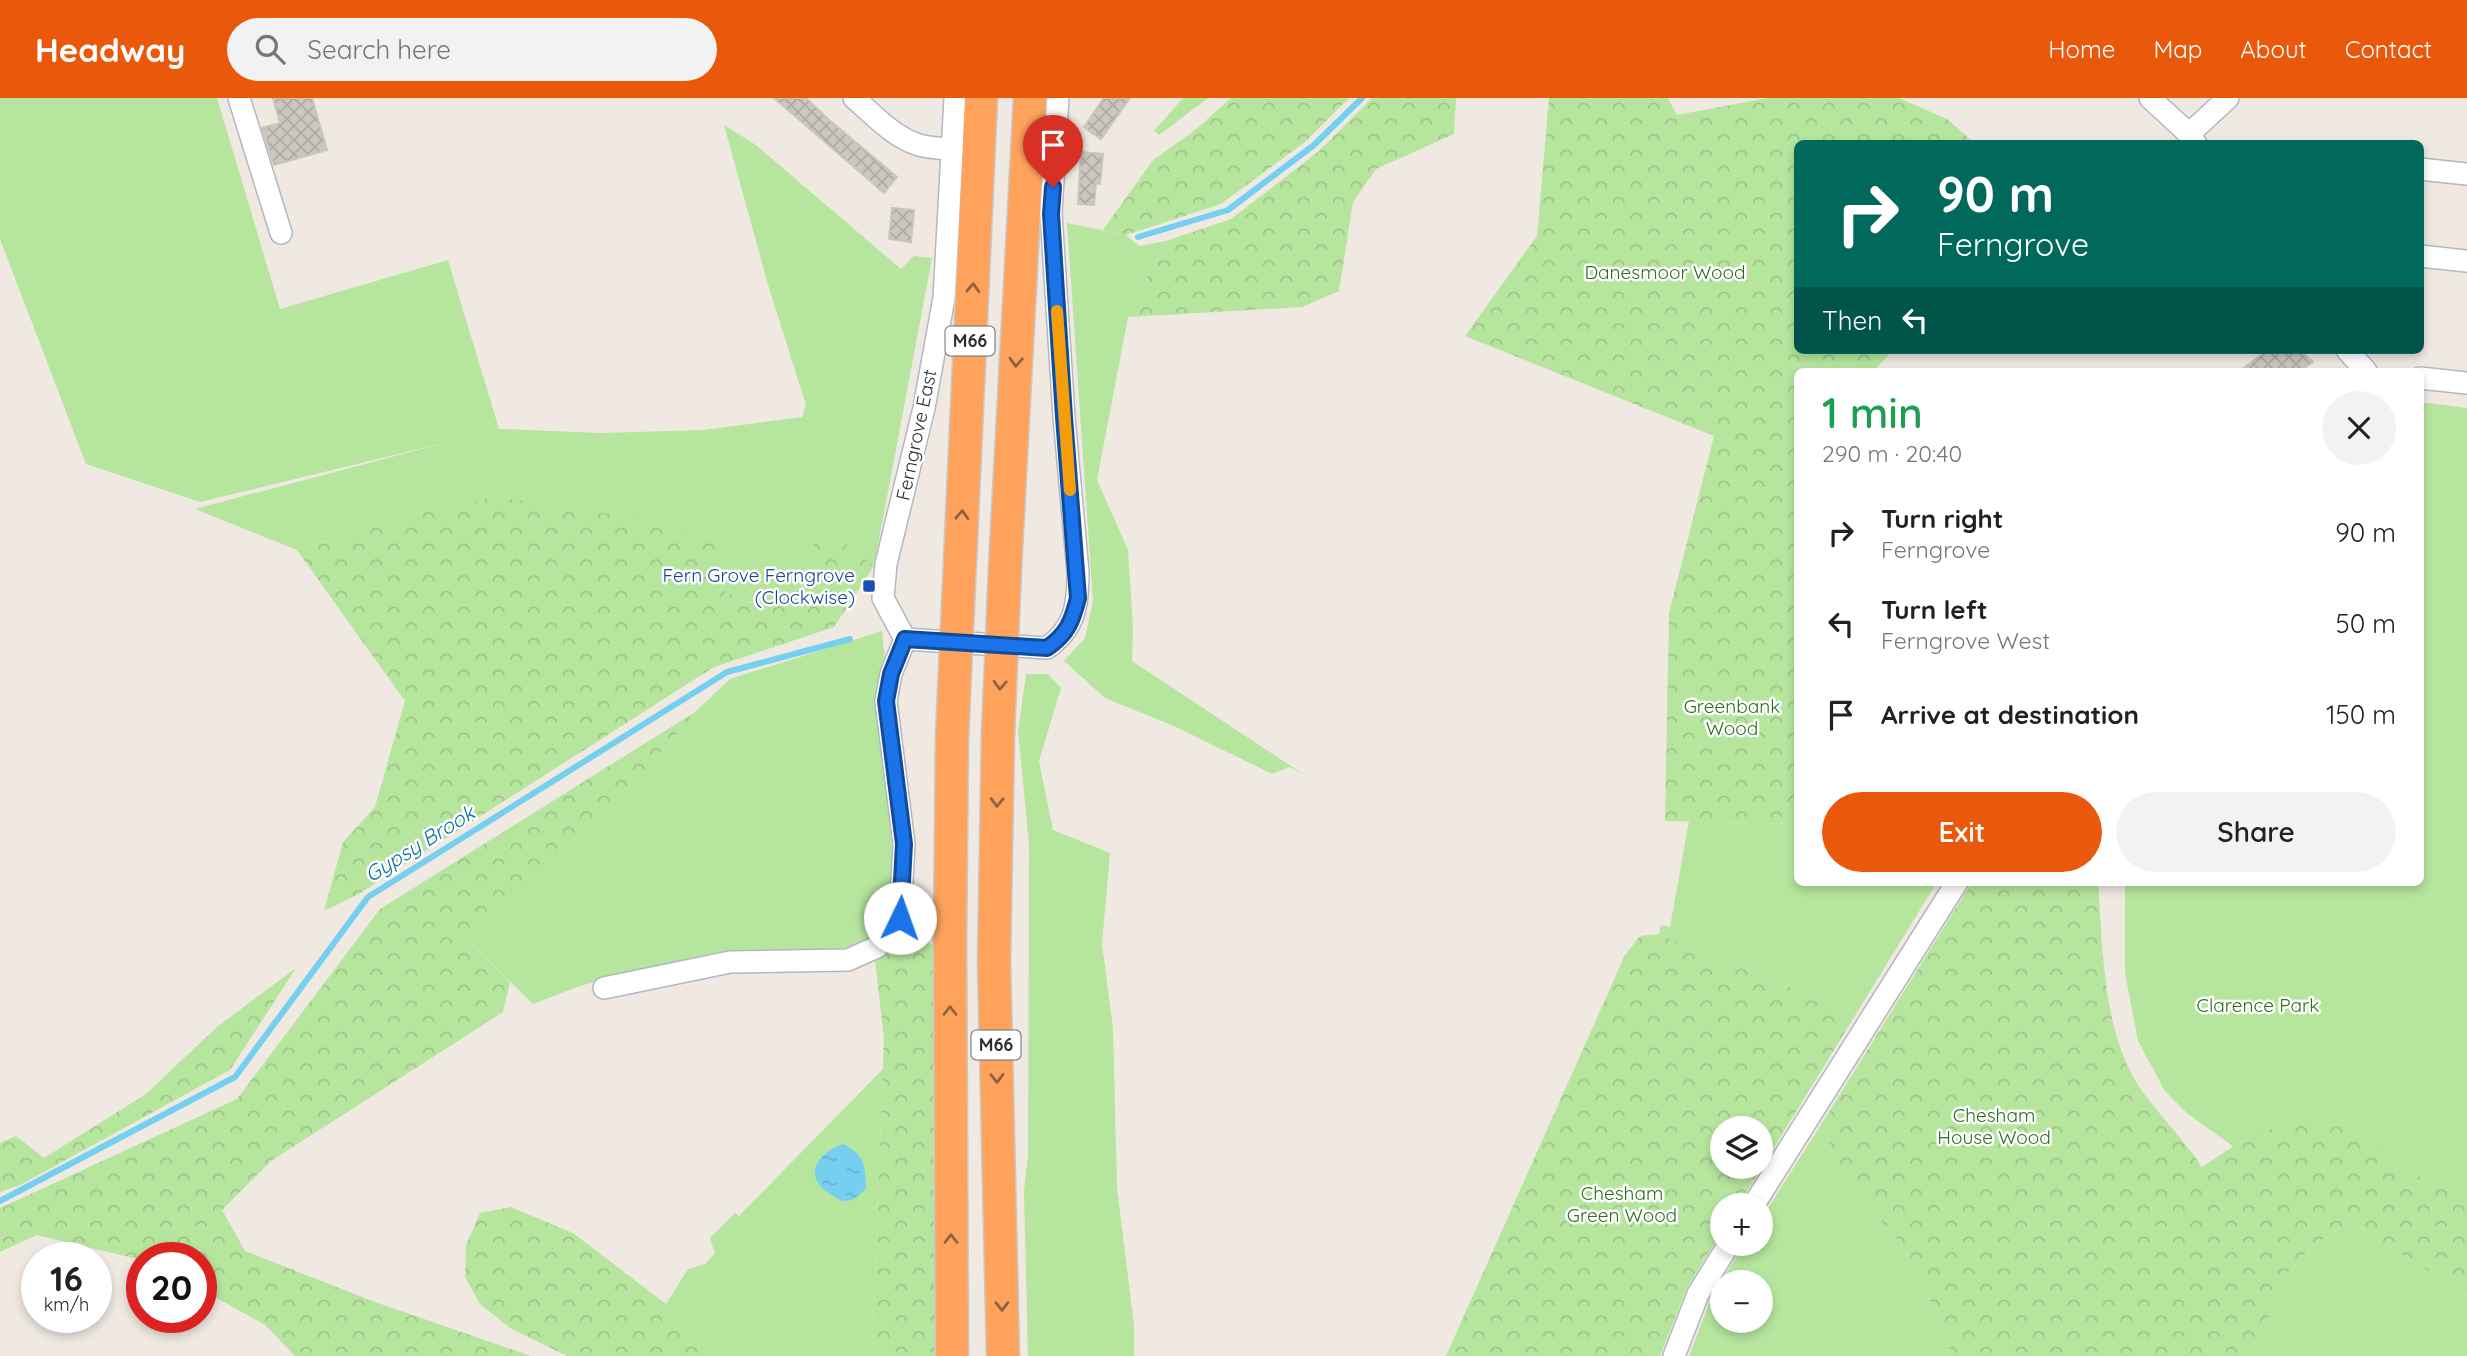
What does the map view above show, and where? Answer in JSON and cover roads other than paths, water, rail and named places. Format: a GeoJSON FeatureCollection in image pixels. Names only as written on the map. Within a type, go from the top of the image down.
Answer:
{"type":"FeatureCollection","features":[{"type":"Feature","properties":{"kind":"highway","name":"M66"},"geometry":{"type":"LineString","coordinates":[[952,1356],[952,737],[981,98]]}},
{"type":"Feature","properties":{"kind":"highway","name":"M66"},"geometry":{"type":"LineString","coordinates":[[1003,1356],[995,961],[998,734],[1030,98]]}},
{"type":"Feature","properties":{"kind":"street"},"geometry":{"type":"LineString","coordinates":[[239,98],[281,233]]}},
{"type":"Feature","properties":{"kind":"street"},"geometry":{"type":"LineString","coordinates":[[854,98],[891,131],[908,140],[921,146],[953,150]]}},
{"type":"Feature","properties":{"kind":"street","name":"Ferngrove East"},"geometry":{"type":"LineString","coordinates":[[905,639],[883,598],[886,564],[924,408],[944,298],[955,98]]}},
{"type":"Feature","properties":{"kind":"street"},"geometry":{"type":"LineString","coordinates":[[604,988],[730,962],[848,960],[877,947],[900,918],[904,844],[886,701],[891,674],[905,639],[1047,648],[1062,637],[1074,615],[1078,598],[1051,214],[1058,98]]}},
{"type":"Feature","properties":{"kind":"street"},"geometry":{"type":"LineString","coordinates":[[2150,98],[2192,139],[2228,98]]}},
{"type":"Feature","properties":{"kind":"street"},"geometry":{"type":"LineString","coordinates":[[2424,169],[2467,174]]}},
{"type":"Feature","properties":{"kind":"street"},"geometry":{"type":"LineString","coordinates":[[2424,256],[2467,261]]}},
{"type":"Feature","properties":{"kind":"street"},"geometry":{"type":"LineString","coordinates":[[2350,354],[2363,368]]}},
{"type":"Feature","properties":{"kind":"street"},"geometry":{"type":"LineString","coordinates":[[2424,378],[2467,383]]}},
{"type":"Feature","properties":{"kind":"street"},"geometry":{"type":"LineString","coordinates":[[1761,1193],[1954,886]]}},
{"type":"Feature","properties":{"kind":"street"},"geometry":{"type":"LineString","coordinates":[[1674,1356],[1698,1294],[1722,1256]]}},
{"type":"Feature","properties":{"kind":"water"},"geometry":{"type":"Polygon","coordinates":[[[843,1144],[860,1157],[866,1180],[864,1191],[856,1198],[846,1201],[823,1188],[815,1174],[819,1160],[833,1148],[843,1144]]]}},
{"type":"Feature","properties":{"kind":"waterway","name":"Gypsy Brook"},"geometry":{"type":"LineString","coordinates":[[1138,237],[1228,210],[1314,145],[1362,98]]}},
{"type":"Feature","properties":{"kind":"waterway","name":"Gypsy Brook"},"geometry":{"type":"LineString","coordinates":[[0,1201],[235,1077],[368,897],[727,672],[850,639]]}},
{"type":"Feature","properties":{"kind":"place","name":"Fern Grove Ferngrove (Clockwise)"},"geometry":{"type":"Point","coordinates":[869,586]}},
{"type":"Feature","properties":{"kind":"park label","name":"Danesmoor Wood"},"geometry":{"type":"Point","coordinates":[1665,272]}},
{"type":"Feature","properties":{"kind":"park label","name":"Greenbank Wood"},"geometry":{"type":"Point","coordinates":[1732,717]}},
{"type":"Feature","properties":{"kind":"park label","name":"Clarence Park"},"geometry":{"type":"Point","coordinates":[2258,1005]}},
{"type":"Feature","properties":{"kind":"park label","name":"Chesham House Wood"},"geometry":{"type":"Point","coordinates":[1994,1126]}},
{"type":"Feature","properties":{"kind":"park label","name":"Chesham Green Wood"},"geometry":{"type":"Point","coordinates":[1622,1204]}}]}
